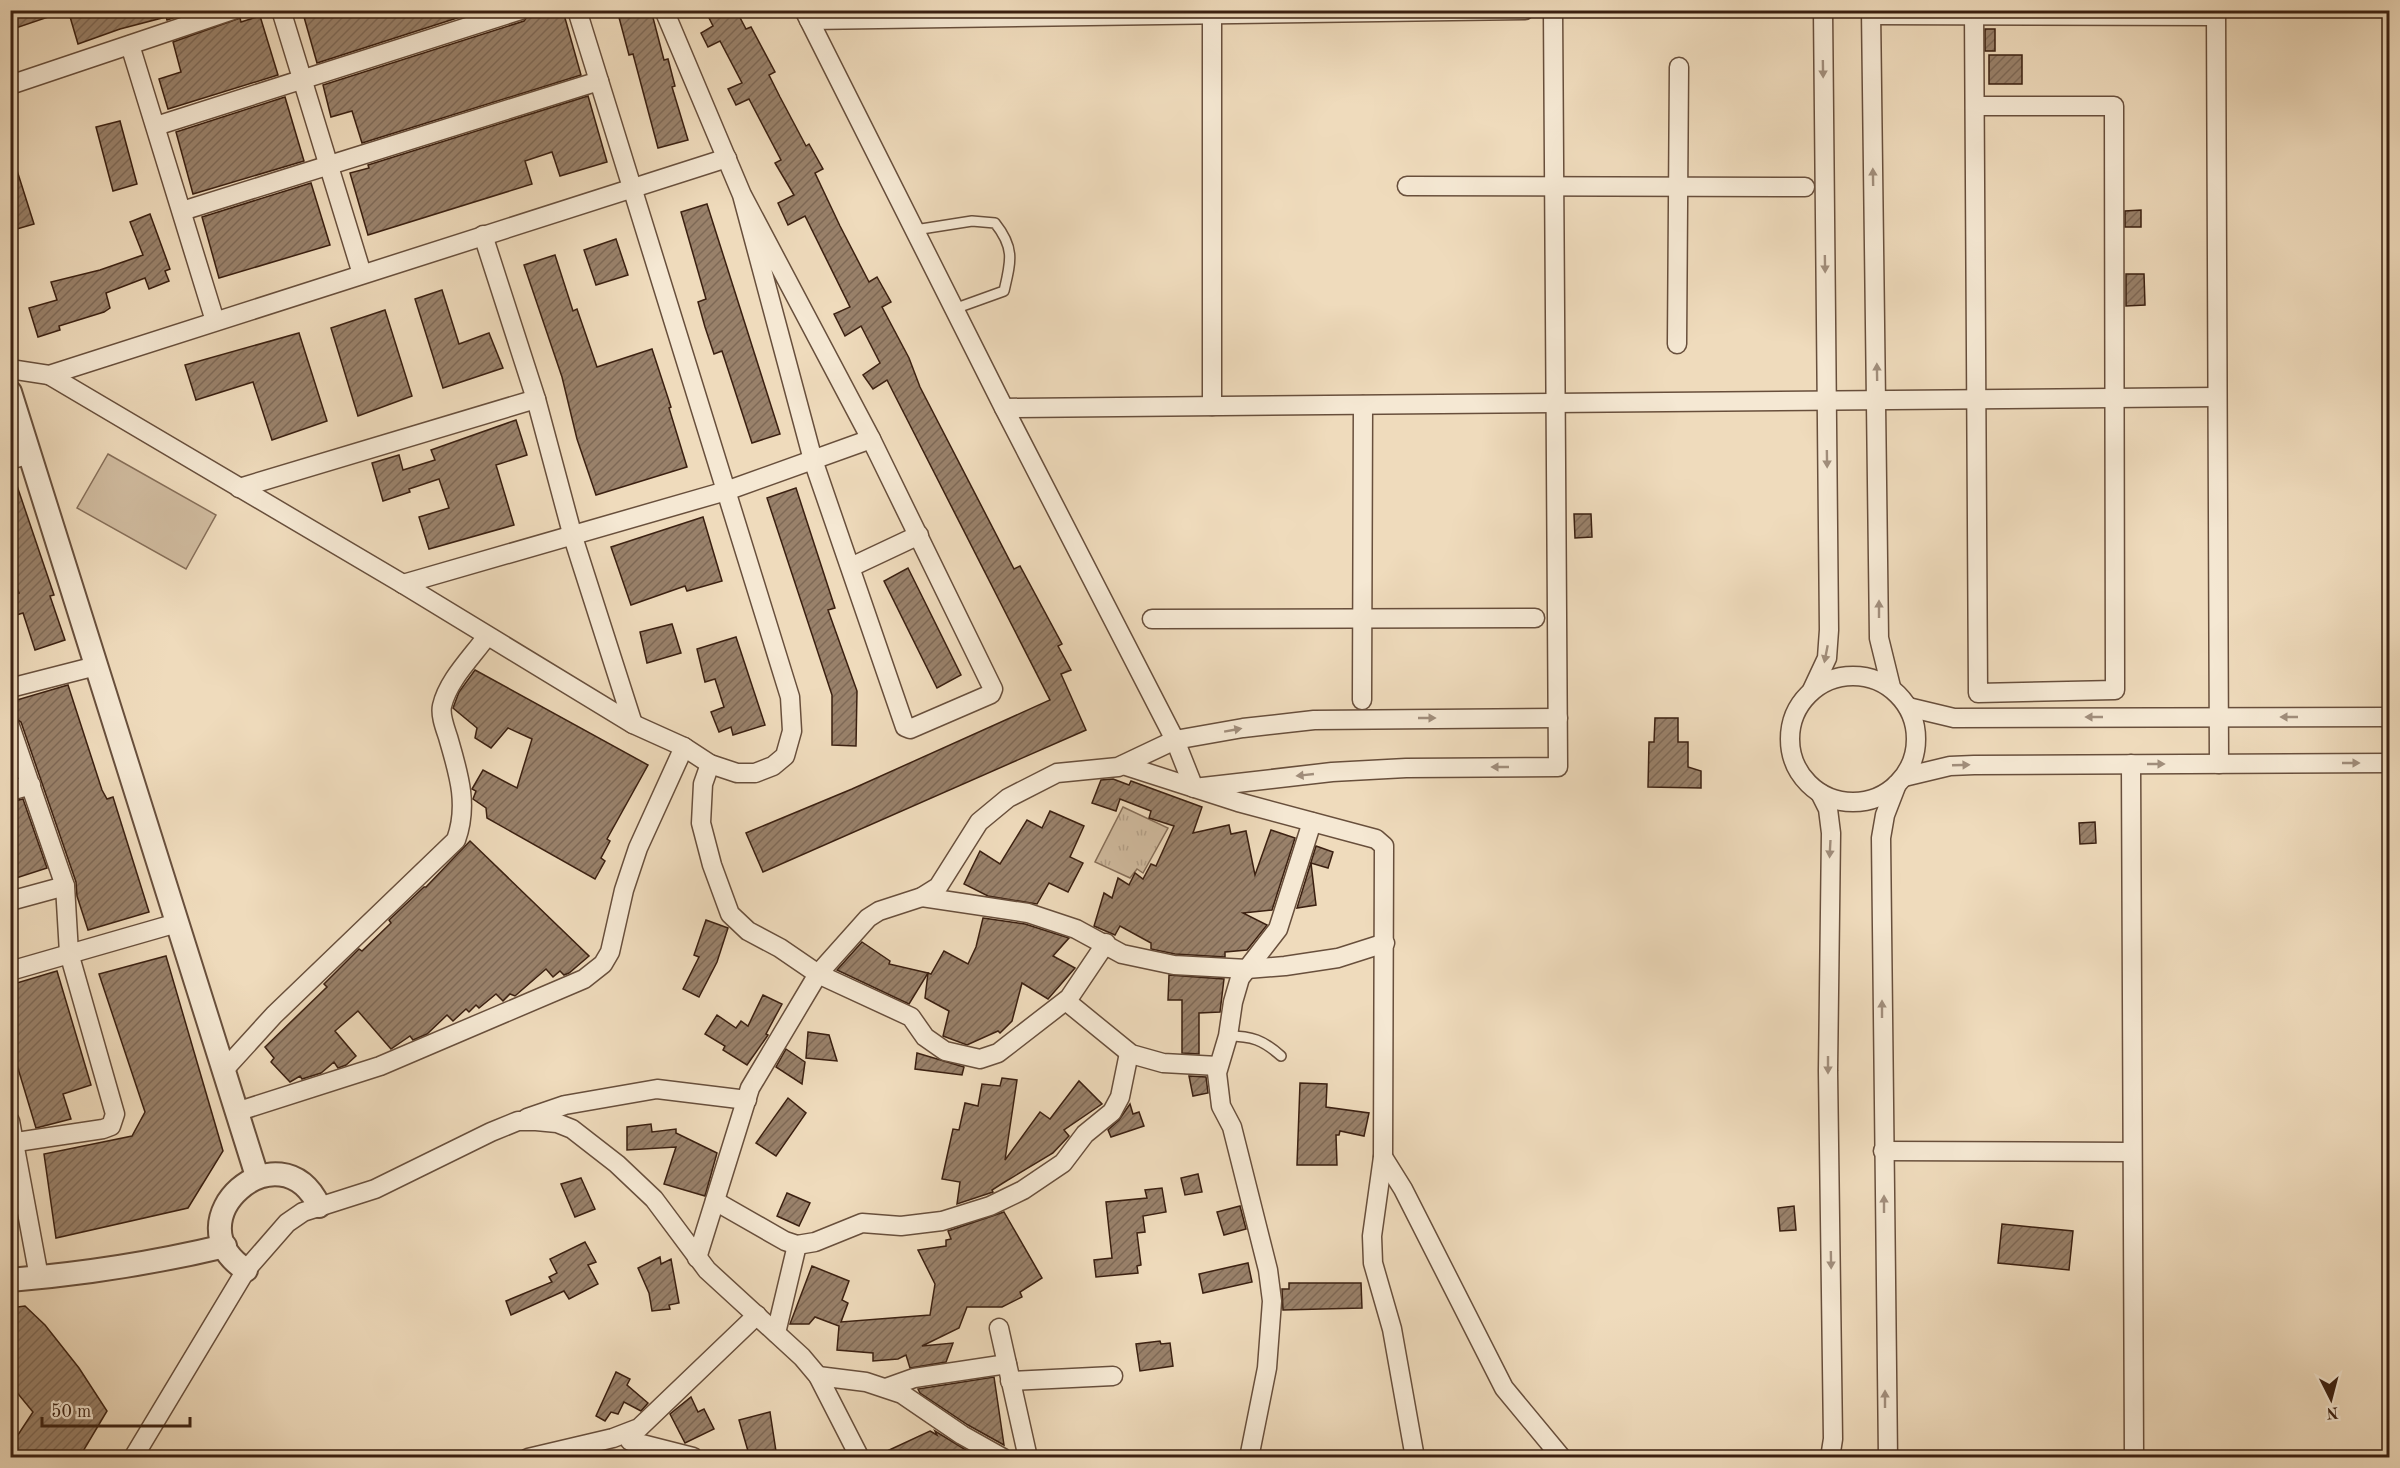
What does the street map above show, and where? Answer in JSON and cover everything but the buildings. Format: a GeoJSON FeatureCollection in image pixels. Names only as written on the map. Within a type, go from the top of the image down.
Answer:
{"type":"FeatureCollection","features":[{"type":"Feature","properties":{"kind":"street"},"geometry":{"type":"LineString","coordinates":[[10,85],[233,10]]}},
{"type":"Feature","properties":{"kind":"street"},"geometry":{"type":"LineString","coordinates":[[280,10],[362,274]]}},
{"type":"Feature","properties":{"kind":"street"},"geometry":{"type":"LineString","coordinates":[[156,126],[520,10]]}},
{"type":"Feature","properties":{"kind":"street"},"geometry":{"type":"LineString","coordinates":[[10,369],[49,375],[403,584],[633,724],[684,747],[710,764],[736,773],[755,773],[773,766],[785,756],[792,731],[790,697],[577,10]]}},
{"type":"Feature","properties":{"kind":"street"},"geometry":{"type":"LineString","coordinates":[[664,10],[742,195],[813,460],[906,728],[909,729],[991,694],[993,689],[871,439],[742,195]]}},
{"type":"Feature","properties":{"kind":"street"},"geometry":{"type":"LineString","coordinates":[[1194,788],[1175,740],[1004,408],[807,15],[1525,10]]}},
{"type":"Feature","properties":{"kind":"street"},"geometry":{"type":"LineString","coordinates":[[1194,788],[1332,772],[1406,768],[1558,767],[1553,10]]}},
{"type":"Feature","properties":{"kind":"street"},"geometry":{"type":"LineString","coordinates":[[1823,10],[1829,630],[1827,658],[1812,690],[1799,705],[1791,723],[1790,743],[1794,762],[1805,780],[1820,793],[1835,799],[1868,800],[1884,794],[1900,781],[1950,766],[2390,763]]}},
{"type":"Feature","properties":{"kind":"street"},"geometry":{"type":"LineString","coordinates":[[1212,13],[1212,406]]}},
{"type":"Feature","properties":{"kind":"street"},"geometry":{"type":"LineString","coordinates":[[1891,687],[1879,638],[1871,13],[2216,13],[2219,764]]}},
{"type":"Feature","properties":{"kind":"street"},"geometry":{"type":"LineString","coordinates":[[1974,13],[1978,693],[2115,690],[2114,106],[1975,106]]}},
{"type":"Feature","properties":{"kind":"street"},"geometry":{"type":"LineString","coordinates":[[129,45],[215,321]]}},
{"type":"Feature","properties":{"kind":"street"},"geometry":{"type":"LineString","coordinates":[[1677,344],[1679,67]]}},
{"type":"Feature","properties":{"kind":"street"},"geometry":{"type":"LineString","coordinates":[[182,212],[599,81]]}},
{"type":"Feature","properties":{"kind":"street"},"geometry":{"type":"LineString","coordinates":[[49,375],[728,158]]}},
{"type":"Feature","properties":{"kind":"street"},"geometry":{"type":"LineString","coordinates":[[1407,186],[1805,187]]}},
{"type":"Feature","properties":{"kind":"street"},"geometry":{"type":"LineString","coordinates":[[483,235],[537,399],[573,537],[633,724]]}},
{"type":"Feature","properties":{"kind":"street"},"geometry":{"type":"LineString","coordinates":[[10,392],[20,457],[96,666],[257,1176]]}},
{"type":"Feature","properties":{"kind":"street"},"geometry":{"type":"LineString","coordinates":[[1004,408],[2217,397]]}},
{"type":"Feature","properties":{"kind":"street"},"geometry":{"type":"LineString","coordinates":[[239,488],[537,399]]}},
{"type":"Feature","properties":{"kind":"street"},"geometry":{"type":"LineString","coordinates":[[1362,700],[1363,405]]}},
{"type":"Feature","properties":{"kind":"street"},"geometry":{"type":"LineString","coordinates":[[403,584],[573,537],[726,491],[871,439]]}},
{"type":"Feature","properties":{"kind":"street"},"geometry":{"type":"LineString","coordinates":[[851,567],[919,535]]}},
{"type":"Feature","properties":{"kind":"street"},"geometry":{"type":"LineString","coordinates":[[1152,620],[1535,618]]}},
{"type":"Feature","properties":{"kind":"street"},"geometry":{"type":"LineString","coordinates":[[223,1071],[274,1015],[456,840],[462,823],[463,802],[459,773],[442,706],[450,687],[487,636]]}},
{"type":"Feature","properties":{"kind":"street"},"geometry":{"type":"LineString","coordinates":[[10,688],[96,666]]}},
{"type":"Feature","properties":{"kind":"street"},"geometry":{"type":"LineString","coordinates":[[1812,690],[1831,679],[1851,675],[1872,678],[1891,687],[1908,707],[1914,720],[1916,739],[1913,759],[1885,814],[1881,838],[1888,1458]]}},
{"type":"Feature","properties":{"kind":"street"},"geometry":{"type":"LineString","coordinates":[[1908,707],[1954,718],[2390,717]]}},
{"type":"Feature","properties":{"kind":"street"},"geometry":{"type":"LineString","coordinates":[[697,1258],[750,1088],[818,974],[868,918],[879,911],[922,897],[938,887],[979,822],[1008,798],[1057,773],[1123,765],[1175,740],[1314,720],[1558,718]]}},
{"type":"Feature","properties":{"kind":"street"},"geometry":{"type":"LineString","coordinates":[[10,726],[65,886],[69,953],[115,1106],[114,1120],[103,1129],[13,1143]]}},
{"type":"Feature","properties":{"kind":"street"},"geometry":{"type":"LineString","coordinates":[[236,1112],[380,1066],[584,979],[596,970],[610,952],[638,848],[684,747]]}},
{"type":"Feature","properties":{"kind":"street"},"geometry":{"type":"LineString","coordinates":[[710,764],[703,784],[701,823],[712,865],[727,907],[748,931],[780,948],[818,974],[911,1017],[925,1037],[945,1051],[980,1059],[998,1053],[1066,1001],[1106,943]]}},
{"type":"Feature","properties":{"kind":"street"},"geometry":{"type":"LineString","coordinates":[[2131,764],[2134,1458]]}},
{"type":"Feature","properties":{"kind":"street"},"geometry":{"type":"LineString","coordinates":[[1123,765],[1194,788],[1376,838],[1384,846],[1383,1157],[1372,1236],[1373,1263],[1392,1329],[1415,1458]]}},
{"type":"Feature","properties":{"kind":"street"},"geometry":{"type":"LineString","coordinates":[[10,791],[31,785]]}},
{"type":"Feature","properties":{"kind":"street"},"geometry":{"type":"LineString","coordinates":[[1820,793],[1828,809],[1831,832],[1828,1071],[1833,1439],[1830,1458]]}},
{"type":"Feature","properties":{"kind":"street"},"geometry":{"type":"LineString","coordinates":[[1249,1458],[1267,1368],[1271,1290],[1232,1127],[1221,1106],[1218,1066],[1228,1036],[1233,1002],[1240,978],[1278,929],[1312,822]]}},
{"type":"Feature","properties":{"kind":"street"},"geometry":{"type":"LineString","coordinates":[[10,901],[65,886]]}},
{"type":"Feature","properties":{"kind":"street"},"geometry":{"type":"LineString","coordinates":[[922,897],[1029,913],[1076,929],[1106,943],[1122,954],[1174,965],[1247,969],[1338,958],[1385,943]]}},
{"type":"Feature","properties":{"kind":"street"},"geometry":{"type":"LineString","coordinates":[[10,971],[177,923]]}},
{"type":"Feature","properties":{"kind":"street"},"geometry":{"type":"LineString","coordinates":[[1066,1001],[1129,1053],[1144,1060],[1218,1066]]}},
{"type":"Feature","properties":{"kind":"street"},"geometry":{"type":"LineString","coordinates":[[715,1201],[785,1241],[797,1245],[835,1236],[862,1223],[901,1226],[942,1221],[990,1206],[1023,1190],[1058,1168],[1072,1154],[1085,1134],[1112,1112],[1120,1097],[1129,1053]]}},
{"type":"Feature","properties":{"kind":"street"},"geometry":{"type":"LineString","coordinates":[[133,1458],[246,1270],[287,1222],[303,1212],[375,1189],[518,1121],[565,1105],[657,1089],[747,1100]]}},
{"type":"Feature","properties":{"kind":"street"},"geometry":{"type":"LineString","coordinates":[[10,1121],[39,1277]]}},
{"type":"Feature","properties":{"kind":"street"},"geometry":{"type":"LineString","coordinates":[[518,1121],[557,1123],[587,1140],[654,1199],[697,1258],[818,1376],[860,1458]]}},
{"type":"Feature","properties":{"kind":"street"},"geometry":{"type":"LineString","coordinates":[[1883,1151],[2131,1152]]}},
{"type":"Feature","properties":{"kind":"street"},"geometry":{"type":"LineString","coordinates":[[1383,1157],[1403,1189],[1504,1388],[1528,1420],[1562,1458]]}},
{"type":"Feature","properties":{"kind":"street"},"geometry":{"type":"LineString","coordinates":[[246,1270],[237,1264],[225,1246],[221,1233],[222,1215],[228,1198],[241,1185],[257,1176],[273,1174],[289,1177],[303,1184],[315,1196],[320,1206]]}},
{"type":"Feature","properties":{"kind":"street"},"geometry":{"type":"LineString","coordinates":[[776,1333],[797,1245]]}},
{"type":"Feature","properties":{"kind":"street"},"geometry":{"type":"LineString","coordinates":[[10,1280],[159,1262],[225,1246]]}},
{"type":"Feature","properties":{"kind":"street"},"geometry":{"type":"LineString","coordinates":[[630,1443],[645,1423],[757,1314]]}},
{"type":"Feature","properties":{"kind":"street"},"geometry":{"type":"LineString","coordinates":[[999,1328],[1028,1458]]}},
{"type":"Feature","properties":{"kind":"street"},"geometry":{"type":"LineString","coordinates":[[886,1388],[914,1378],[1009,1373],[1113,1376]]}},
{"type":"Feature","properties":{"kind":"street"},"geometry":{"type":"LineString","coordinates":[[818,1376],[841,1377],[886,1388],[920,1405],[962,1435],[1003,1458]]}},
{"type":"Feature","properties":{"kind":"street"},"geometry":{"type":"LineString","coordinates":[[528,1458],[613,1438],[693,1457]]}},
{"type":"Feature","properties":{"kind":"lane"},"geometry":{"type":"LineString","coordinates":[[915,230],[972,221],[995,223],[1008,240],[1010,266],[1004,291],[954,309]]}},
{"type":"Feature","properties":{"kind":"lane"},"geometry":{"type":"LineString","coordinates":[[1228,1036],[1260,1039],[1281,1056]]}},
{"type":"Feature","properties":{"kind":"green space"},"geometry":{"type":"Polygon","coordinates":[[[108,454],[216,515],[186,569],[77,508],[108,454]]]}},
{"type":"Feature","properties":{"kind":"green space"},"geometry":{"type":"Polygon","coordinates":[[[1123,807],[1168,828],[1143,873],[1137,869],[1130,878],[1095,862],[1123,807]]]}}]}
